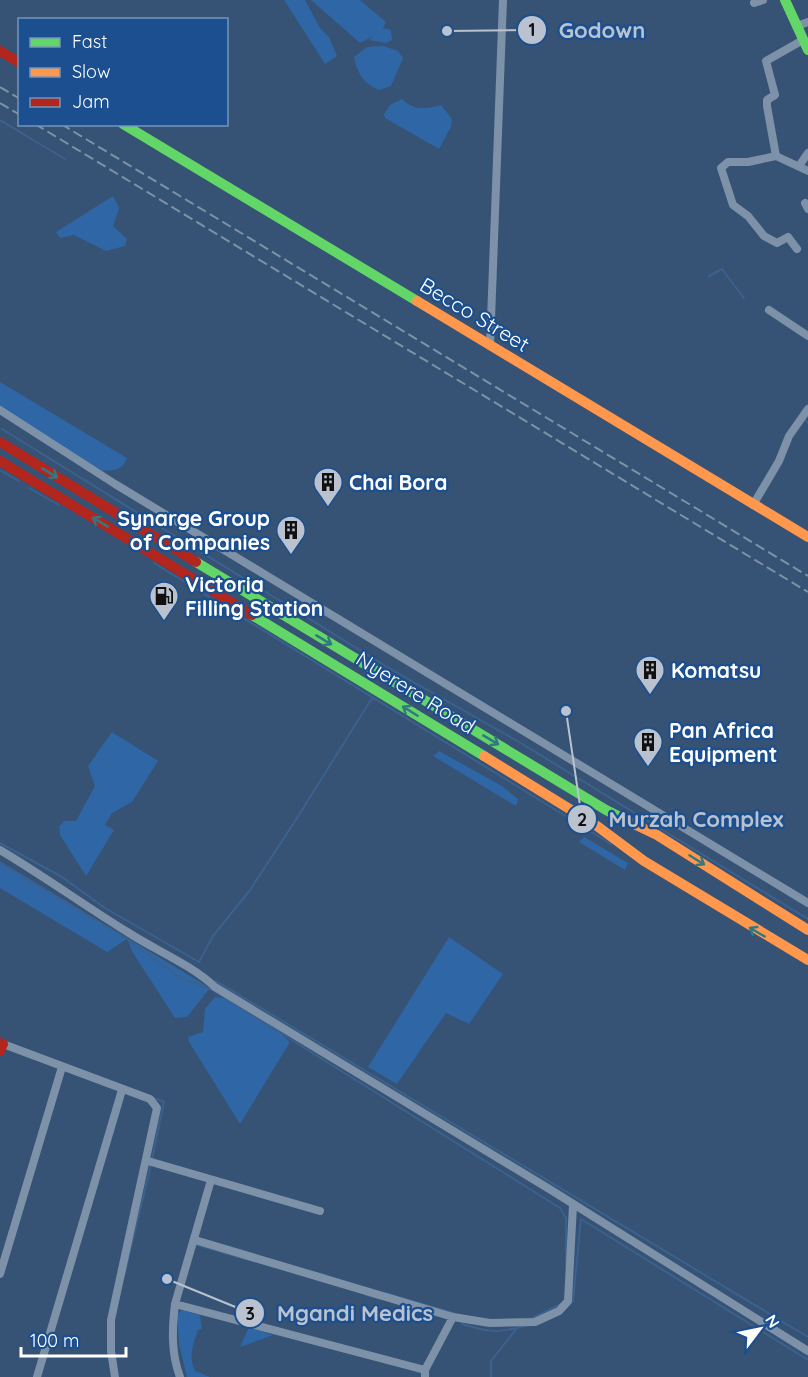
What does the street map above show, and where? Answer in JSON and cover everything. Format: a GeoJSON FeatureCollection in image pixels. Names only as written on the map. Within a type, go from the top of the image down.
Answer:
{"type":"FeatureCollection","features":[{"type":"Feature","properties":{"kind":"main road"},"geometry":{"type":"LineString","coordinates":[[785,0],[803,24],[806,45]]}},
{"type":"Feature","properties":{"kind":"main road"},"geometry":{"type":"LineString","coordinates":[[0,51],[18,62]]}},
{"type":"Feature","properties":{"kind":"main road","name":"Becco Street"},"geometry":{"type":"LineString","coordinates":[[126,126],[808,537]]}},
{"type":"Feature","properties":{"kind":"main road","name":"Nyerere Road"},"geometry":{"type":"LineString","coordinates":[[0,442],[606,810],[657,835],[808,930]]}},
{"type":"Feature","properties":{"kind":"main road","name":"Nyerere Road"},"geometry":{"type":"LineString","coordinates":[[0,461],[549,796],[597,826],[644,861],[750,928],[808,960]]}},
{"type":"Feature","properties":{"kind":"street"},"geometry":{"type":"LineString","coordinates":[[490,346],[503,0]]}},
{"type":"Feature","properties":{"kind":"street"},"geometry":{"type":"LineString","coordinates":[[754,3],[763,0]]}},
{"type":"Feature","properties":{"kind":"street"},"geometry":{"type":"LineString","coordinates":[[776,156],[767,106],[767,100],[775,95],[766,61],[806,45]]}},
{"type":"Feature","properties":{"kind":"street"},"geometry":{"type":"LineString","coordinates":[[799,166],[808,153]]}},
{"type":"Feature","properties":{"kind":"street"},"geometry":{"type":"LineString","coordinates":[[797,249],[788,237],[777,243],[764,236],[748,216],[733,205],[721,168],[728,162],[748,162],[776,156],[808,171]]}},
{"type":"Feature","properties":{"kind":"street"},"geometry":{"type":"LineString","coordinates":[[769,310],[808,336]]}},
{"type":"Feature","properties":{"kind":"street"},"geometry":{"type":"LineString","coordinates":[[753,505],[779,461],[789,436],[806,418],[808,409]]}},
{"type":"Feature","properties":{"kind":"street"},"geometry":{"type":"LineString","coordinates":[[0,410],[135,496],[808,903]]}},
{"type":"Feature","properties":{"kind":"street"},"geometry":{"type":"LineString","coordinates":[[0,850],[50,879],[128,932],[195,971],[214,987],[808,1351]]}},
{"type":"Feature","properties":{"kind":"street"},"geometry":{"type":"LineString","coordinates":[[1,1046],[150,1100],[157,1108],[148,1161],[113,1311],[111,1351],[115,1377]]}},
{"type":"Feature","properties":{"kind":"street"},"geometry":{"type":"LineString","coordinates":[[0,1275],[62,1067]]}},
{"type":"Feature","properties":{"kind":"street"},"geometry":{"type":"LineString","coordinates":[[38,1377],[122,1090]]}},
{"type":"Feature","properties":{"kind":"street"},"geometry":{"type":"LineString","coordinates":[[148,1161],[321,1211]]}},
{"type":"Feature","properties":{"kind":"street"},"geometry":{"type":"LineString","coordinates":[[180,1377],[174,1355],[172,1325],[175,1304],[211,1180]]}},
{"type":"Feature","properties":{"kind":"street"},"geometry":{"type":"LineString","coordinates":[[195,1240],[453,1317],[514,1324],[535,1322],[564,1307],[569,1296],[573,1205]]}},
{"type":"Feature","properties":{"kind":"street"},"geometry":{"type":"LineString","coordinates":[[175,1304],[425,1374],[453,1317]]}},
{"type":"Feature","properties":{"kind":"shaded area"},"geometry":{"type":"Polygon","coordinates":[[[284,0],[305,0],[320,28],[329,37],[337,56],[325,64],[284,0]]]}},
{"type":"Feature","properties":{"kind":"shaded area"},"geometry":{"type":"Polygon","coordinates":[[[311,0],[360,0],[386,22],[383,28],[391,30],[392,40],[386,43],[369,40],[374,36],[360,43],[311,0]]]}},
{"type":"Feature","properties":{"kind":"shaded area"},"geometry":{"type":"Polygon","coordinates":[[[384,46],[398,51],[403,58],[391,86],[379,90],[369,85],[362,77],[354,57],[367,47],[384,46]]]}},
{"type":"Feature","properties":{"kind":"shaded area"},"geometry":{"type":"Polygon","coordinates":[[[402,99],[411,106],[420,108],[441,105],[452,119],[451,127],[439,149],[385,118],[384,114],[390,105],[402,99]]]}},
{"type":"Feature","properties":{"kind":"shaded area"},"geometry":{"type":"Polygon","coordinates":[[[113,196],[119,208],[113,226],[127,239],[125,246],[106,251],[74,235],[60,238],[56,232],[113,196]]]}},
{"type":"Feature","properties":{"kind":"shaded area"},"geometry":{"type":"Polygon","coordinates":[[[0,382],[127,458],[125,462],[118,469],[102,471],[0,407],[0,382]]]}},
{"type":"Feature","properties":{"kind":"shaded area"},"geometry":{"type":"Polygon","coordinates":[[[112,732],[158,761],[132,802],[112,813],[105,825],[114,830],[86,876],[60,835],[59,827],[64,821],[76,821],[95,786],[88,766],[112,732]]]}},
{"type":"Feature","properties":{"kind":"shaded area"},"geometry":{"type":"Polygon","coordinates":[[[439,751],[502,786],[518,799],[516,806],[433,756],[439,751]]]}},
{"type":"Feature","properties":{"kind":"shaded area"},"geometry":{"type":"Polygon","coordinates":[[[584,837],[628,863],[625,870],[579,842],[584,837]]]}},
{"type":"Feature","properties":{"kind":"shaded area"},"geometry":{"type":"Polygon","coordinates":[[[0,861],[210,988],[187,1017],[175,1018],[133,953],[127,939],[107,952],[0,888],[0,861]]]}},
{"type":"Feature","properties":{"kind":"shaded area"},"geometry":{"type":"Polygon","coordinates":[[[449,937],[503,974],[469,1024],[446,1013],[397,1084],[368,1067],[449,937]]]}},
{"type":"Feature","properties":{"kind":"shaded area"},"geometry":{"type":"Polygon","coordinates":[[[215,997],[246,1007],[290,1042],[240,1124],[188,1037],[203,1032],[205,1009],[215,997]]]}},
{"type":"Feature","properties":{"kind":"shaded area"},"geometry":{"type":"Polygon","coordinates":[[[182,1310],[200,1315],[202,1329],[198,1330],[192,1350],[192,1360],[195,1371],[210,1377],[187,1377],[179,1344],[177,1314],[182,1310]]]}},
{"type":"Feature","properties":{"kind":"shaded area"},"geometry":{"type":"Polygon","coordinates":[[[249,1327],[273,1335],[240,1347],[249,1327]]]}},
{"type":"Feature","properties":{"kind":"waterway"},"geometry":{"type":"LineString","coordinates":[[0,120],[65,159]]}},
{"type":"Feature","properties":{"kind":"waterway"},"geometry":{"type":"LineString","coordinates":[[709,276],[722,269],[744,298]]}},
{"type":"Feature","properties":{"kind":"waterway"},"geometry":{"type":"LineString","coordinates":[[2,429],[387,667],[519,742],[808,919]]}},
{"type":"Feature","properties":{"kind":"waterway"},"geometry":{"type":"LineString","coordinates":[[0,470],[19,481]]}},
{"type":"Feature","properties":{"kind":"waterway"},"geometry":{"type":"LineString","coordinates":[[29,488],[59,505]]}},
{"type":"Feature","properties":{"kind":"waterway"},"geometry":{"type":"LineString","coordinates":[[154,563],[611,844]]}},
{"type":"Feature","properties":{"kind":"waterway"},"geometry":{"type":"LineString","coordinates":[[0,843],[62,877],[105,908],[199,962],[213,936],[250,890],[372,698]]}},
{"type":"Feature","properties":{"kind":"waterway"},"geometry":{"type":"LineString","coordinates":[[0,863],[121,935],[181,978],[212,990],[560,1208],[566,1218],[566,1265]]}},
{"type":"Feature","properties":{"kind":"waterway"},"geometry":{"type":"LineString","coordinates":[[216,981],[808,1337]]}},
{"type":"Feature","properties":{"kind":"waterway"},"geometry":{"type":"LineString","coordinates":[[152,1159],[164,1102],[154,1098]]}},
{"type":"Feature","properties":{"kind":"waterway"},"geometry":{"type":"LineString","coordinates":[[124,1276],[151,1165]]}},
{"type":"Feature","properties":{"kind":"waterway"},"geometry":{"type":"LineString","coordinates":[[564,1310],[573,1301],[581,1219],[808,1360]]}},
{"type":"Feature","properties":{"kind":"waterway"},"geometry":{"type":"LineString","coordinates":[[193,1244],[274,1267]]}},
{"type":"Feature","properties":{"kind":"waterway"},"geometry":{"type":"LineString","coordinates":[[310,1271],[325,1275]]}},
{"type":"Feature","properties":{"kind":"waterway"},"geometry":{"type":"LineString","coordinates":[[385,1293],[460,1315]]}},
{"type":"Feature","properties":{"kind":"waterway"},"geometry":{"type":"LineString","coordinates":[[366,1295],[380,1299]]}},
{"type":"Feature","properties":{"kind":"waterway"},"geometry":{"type":"LineString","coordinates":[[528,1320],[561,1304]]}},
{"type":"Feature","properties":{"kind":"waterway"},"geometry":{"type":"LineString","coordinates":[[462,1324],[494,1331],[526,1326]]}},
{"type":"Feature","properties":{"kind":"waterway"},"geometry":{"type":"LineString","coordinates":[[491,1377],[491,1361],[517,1328]]}},
{"type":"Feature","properties":{"kind":"railway"},"geometry":{"type":"LineString","coordinates":[[0,87],[18,98]]}},
{"type":"Feature","properties":{"kind":"railway"},"geometry":{"type":"LineString","coordinates":[[0,103],[18,114]]}},
{"type":"Feature","properties":{"kind":"railway"},"geometry":{"type":"LineString","coordinates":[[38,126],[808,592]]}},
{"type":"Feature","properties":{"kind":"railway"},"geometry":{"type":"LineString","coordinates":[[64,126],[808,576]]}},
{"type":"Feature","properties":{"kind":"traffic: fast"},"geometry":{"type":"LineString","coordinates":[[785,0],[808,50]]}},
{"type":"Feature","properties":{"kind":"traffic: fast"},"geometry":{"type":"LineString","coordinates":[[126,126],[417,301]]}},
{"type":"Feature","properties":{"kind":"traffic: fast"},"geometry":{"type":"LineString","coordinates":[[196,562],[606,810],[632,823]]}},
{"type":"Feature","properties":{"kind":"traffic: fast"},"geometry":{"type":"LineString","coordinates":[[252,615],[484,756]]}},
{"type":"Feature","properties":{"kind":"traffic: slow"},"geometry":{"type":"LineString","coordinates":[[417,301],[808,537]]}},
{"type":"Feature","properties":{"kind":"traffic: slow"},"geometry":{"type":"LineString","coordinates":[[484,756],[597,826],[644,861],[808,960]]}},
{"type":"Feature","properties":{"kind":"traffic: slow"},"geometry":{"type":"LineString","coordinates":[[632,823],[657,835],[808,930]]}},
{"type":"Feature","properties":{"kind":"traffic: jam"},"geometry":{"type":"LineString","coordinates":[[0,51],[18,62]]}},
{"type":"Feature","properties":{"kind":"traffic: jam"},"geometry":{"type":"LineString","coordinates":[[0,442],[196,562]]}},
{"type":"Feature","properties":{"kind":"traffic: jam"},"geometry":{"type":"LineString","coordinates":[[0,461],[252,615]]}},
{"type":"Feature","properties":{"kind":"traffic: jam"},"geometry":{"type":"LineString","coordinates":[[0,1043],[3,1044],[0,1051]]}},
{"type":"Feature","properties":{"kind":"place","name":"Godown"},"geometry":{"type":"Point","coordinates":[447,31]}},
{"type":"Feature","properties":{"kind":"place","name":"Chai Bora"},"geometry":{"type":"Point","coordinates":[328,508]}},
{"type":"Feature","properties":{"kind":"place","name":"Synarge Group of Companies"},"geometry":{"type":"Point","coordinates":[291,556]}},
{"type":"Feature","properties":{"kind":"place","name":"Victoria Filling Station"},"geometry":{"type":"Point","coordinates":[164,622]}},
{"type":"Feature","properties":{"kind":"place","name":"Komatsu"},"geometry":{"type":"Point","coordinates":[650,696]}},
{"type":"Feature","properties":{"kind":"place","name":"Murzah Complex"},"geometry":{"type":"Point","coordinates":[566,711]}},
{"type":"Feature","properties":{"kind":"place","name":"Pan Africa Equipment"},"geometry":{"type":"Point","coordinates":[648,768]}},
{"type":"Feature","properties":{"kind":"place","name":"Mgandi Medics"},"geometry":{"type":"Point","coordinates":[167,1279]}}]}
